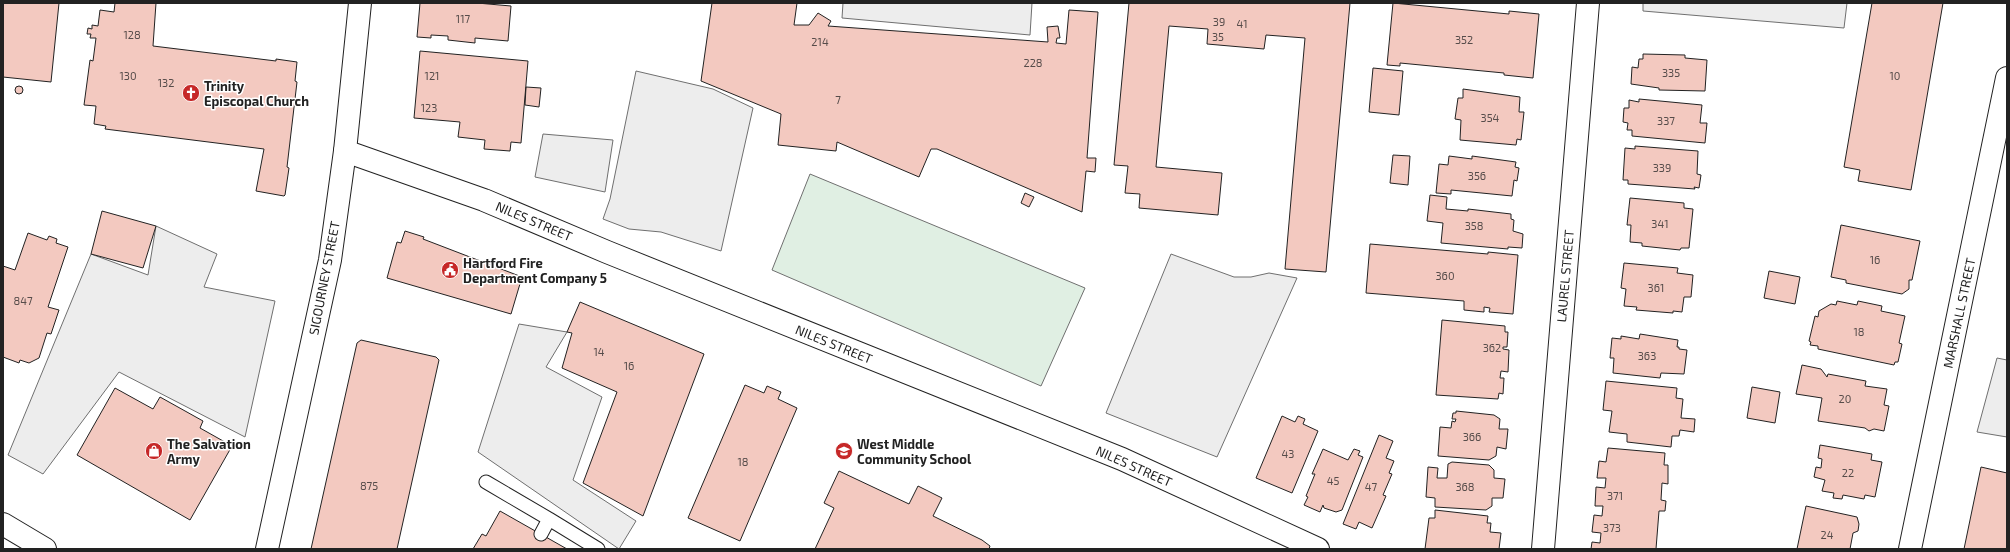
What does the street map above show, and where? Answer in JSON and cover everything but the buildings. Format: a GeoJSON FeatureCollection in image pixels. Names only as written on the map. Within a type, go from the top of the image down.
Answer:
{"type":"FeatureCollection","features":[{"type":"Feature","properties":{"kind":"street","name":"SIGOURNEY STREET"},"geometry":{"type":"LineString","coordinates":[[267,549],[330,260],[345,151],[360,3]]}},
{"type":"Feature","properties":{"kind":"street","name":"LAUREL STREET"},"geometry":{"type":"LineString","coordinates":[[1543,549],[1588,3]]}},
{"type":"Feature","properties":{"kind":"street","name":"MARSHALL STREET"},"geometry":{"type":"LineString","coordinates":[[1910,549],[2007,78]]}},
{"type":"Feature","properties":{"kind":"street","name":"NILES STREET"},"geometry":{"type":"LineString","coordinates":[[345,151],[484,200],[622,258],[1122,459],[1318,549]]}},
{"type":"Feature","properties":{"kind":"street"},"geometry":{"type":"LineString","coordinates":[[3,524],[45,549]]}},
{"type":"Feature","properties":{"kind":"lane"},"geometry":{"type":"LineString","coordinates":[[486,482],[598,549]]}},
{"type":"Feature","properties":{"kind":"lane"},"geometry":{"type":"LineString","coordinates":[[541,534],[549,520]]}},
{"type":"Feature","properties":{"kind":"green space"},"geometry":{"type":"Polygon","coordinates":[[[810,174],[1085,288],[1041,386],[772,270],[810,174]]]}},
{"type":"Feature","properties":{"kind":"shaded area"},"geometry":{"type":"Polygon","coordinates":[[[843,3],[1032,3],[1030,35],[842,18],[843,3]]]}},
{"type":"Feature","properties":{"kind":"shaded area"},"geometry":{"type":"Polygon","coordinates":[[[1643,3],[1847,3],[1844,28],[1643,11],[1643,3]]]}},
{"type":"Feature","properties":{"kind":"shaded area"},"geometry":{"type":"Polygon","coordinates":[[[636,71],[713,89],[753,108],[721,251],[661,232],[629,229],[603,219],[610,199],[636,71]]]}},
{"type":"Feature","properties":{"kind":"shaded area"},"geometry":{"type":"Polygon","coordinates":[[[543,134],[613,140],[605,192],[535,177],[543,134]]]}},
{"type":"Feature","properties":{"kind":"shaded area"},"geometry":{"type":"Polygon","coordinates":[[[156,226],[217,254],[204,287],[275,301],[245,437],[119,372],[43,474],[8,455],[91,254],[148,275],[156,226]]]}},
{"type":"Feature","properties":{"kind":"shaded area"},"geometry":{"type":"Polygon","coordinates":[[[1171,254],[1234,277],[1251,277],[1269,273],[1297,278],[1217,457],[1106,413],[1171,254]]]}},
{"type":"Feature","properties":{"kind":"shaded area"},"geometry":{"type":"Polygon","coordinates":[[[519,324],[567,332],[546,367],[602,397],[573,480],[636,521],[619,549],[478,452],[519,324]]]}},
{"type":"Feature","properties":{"kind":"shaded area"},"geometry":{"type":"Polygon","coordinates":[[[1997,358],[2007,360],[2007,437],[1977,432],[1997,358]]]}},
{"type":"Feature","properties":{"kind":"place","name":"Trinity Episcopal Church"},"geometry":{"type":"Point","coordinates":[191,93]}},
{"type":"Feature","properties":{"kind":"place","name":"Hartford Fire Department Company 5"},"geometry":{"type":"Point","coordinates":[450,270]}},
{"type":"Feature","properties":{"kind":"place","name":"The Salvation Army"},"geometry":{"type":"Point","coordinates":[154,451]}},
{"type":"Feature","properties":{"kind":"place","name":"West Middle Community School"},"geometry":{"type":"Point","coordinates":[844,451]}}]}
